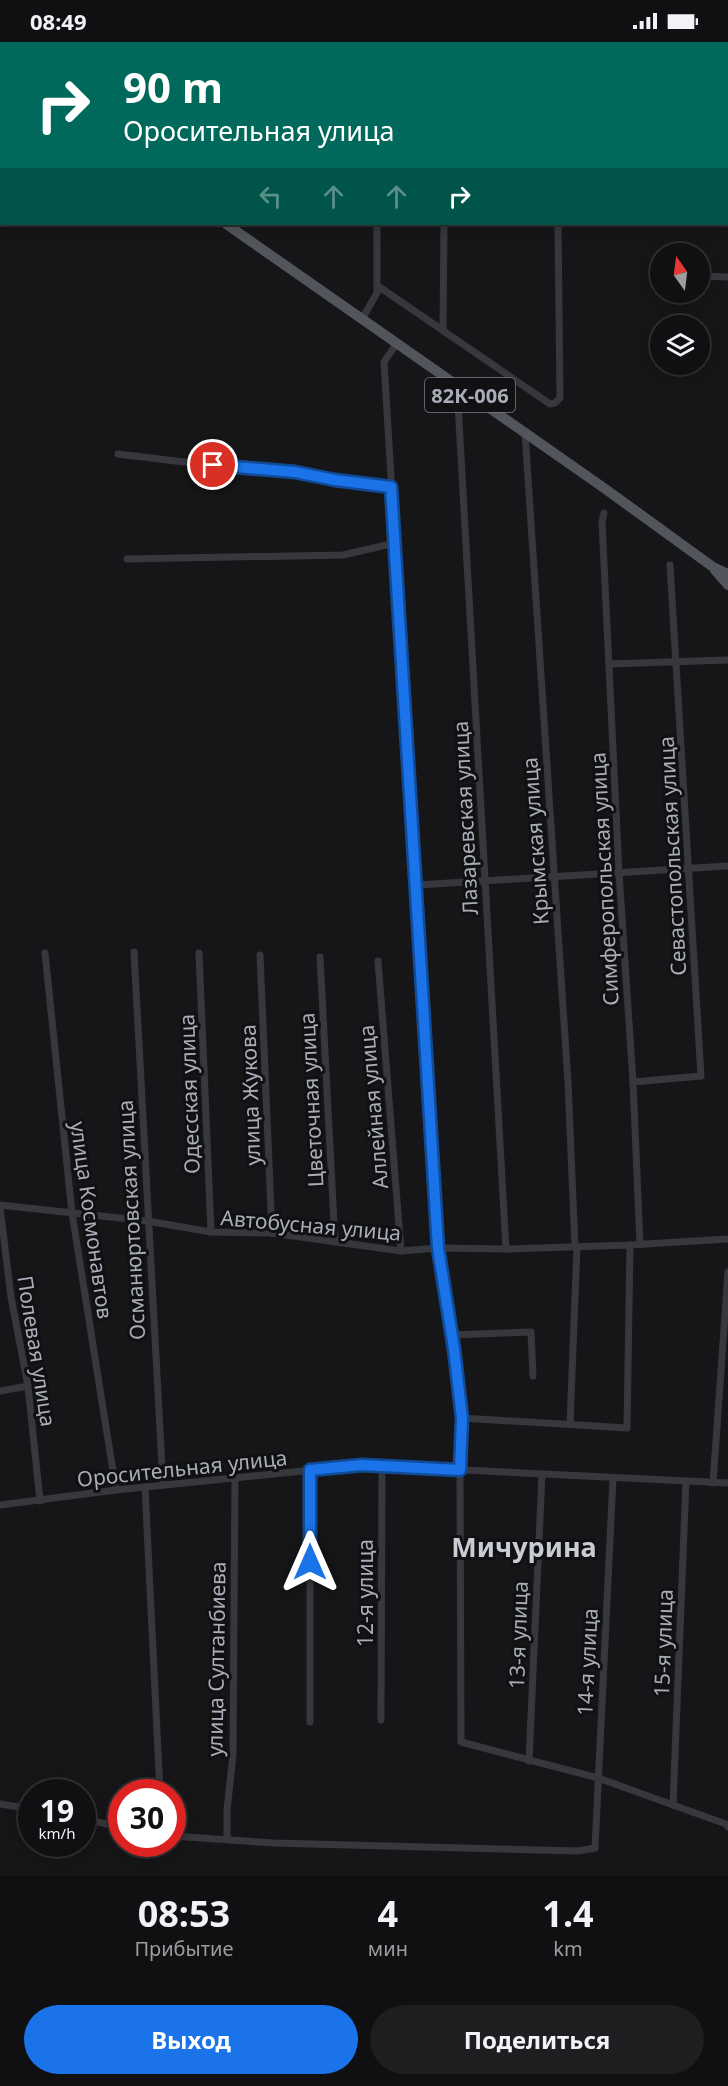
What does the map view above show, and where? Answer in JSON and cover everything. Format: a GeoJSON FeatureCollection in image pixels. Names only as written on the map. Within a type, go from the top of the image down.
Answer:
{"type":"FeatureCollection","features":[{"type":"Feature","properties":{"kind":"main road","name":"82К-006"},"geometry":{"type":"LineString","coordinates":[[227,225],[713,567],[728,585]]}},
{"type":"Feature","properties":{"kind":"main road"},"geometry":{"type":"LineString","coordinates":[[713,567],[728,574]]}},
{"type":"Feature","properties":{"kind":"street"},"geometry":{"type":"LineString","coordinates":[[362,319],[376,297],[378,286],[377,225]]}},
{"type":"Feature","properties":{"kind":"street"},"geometry":{"type":"LineString","coordinates":[[443,330],[444,225]]}},
{"type":"Feature","properties":{"kind":"street"},"geometry":{"type":"LineString","coordinates":[[378,286],[550,404],[555,403],[560,398],[558,225]]}},
{"type":"Feature","properties":{"kind":"street"},"geometry":{"type":"LineString","coordinates":[[710,276],[728,277]]}},
{"type":"Feature","properties":{"kind":"street"},"geometry":{"type":"LineString","coordinates":[[397,344],[384,362],[391,487],[438,1248],[462,1418],[460,1470],[461,1743],[598,1778],[727,1824]]}},
{"type":"Feature","properties":{"kind":"street","name":"Лазаревская улица"},"geometry":{"type":"LineString","coordinates":[[458,386],[506,1249]]}},
{"type":"Feature","properties":{"kind":"street","name":"Крымская улица"},"geometry":{"type":"LineString","coordinates":[[525,433],[568,1082],[576,1247],[570,1424]]}},
{"type":"Feature","properties":{"kind":"street"},"geometry":{"type":"LineString","coordinates":[[118,453],[172,461],[295,472],[391,487]]}},
{"type":"Feature","properties":{"kind":"street","name":"Симферопольская улица"},"geometry":{"type":"LineString","coordinates":[[604,513],[602,522],[619,873],[633,1082],[640,1244]]}},
{"type":"Feature","properties":{"kind":"street"},"geometry":{"type":"LineString","coordinates":[[127,559],[343,555],[395,543]]}},
{"type":"Feature","properties":{"kind":"street","name":"Севастопольская улица"},"geometry":{"type":"LineString","coordinates":[[633,1082],[701,1076],[670,565]]}},
{"type":"Feature","properties":{"kind":"street"},"geometry":{"type":"LineString","coordinates":[[609,664],[727,660]]}},
{"type":"Feature","properties":{"kind":"street"},"geometry":{"type":"LineString","coordinates":[[417,885],[728,866]]}},
{"type":"Feature","properties":{"kind":"street","name":"Османюртовская улица"},"geometry":{"type":"LineString","coordinates":[[134,952],[163,1485]]}},
{"type":"Feature","properties":{"kind":"street","name":"улица Космонавтов"},"geometry":{"type":"LineString","coordinates":[[45,953],[72,1213],[116,1490]]}},
{"type":"Feature","properties":{"kind":"street","name":"Одесская улица"},"geometry":{"type":"LineString","coordinates":[[199,953],[211,1232]]}},
{"type":"Feature","properties":{"kind":"street","name":"улица Жукова"},"geometry":{"type":"LineString","coordinates":[[260,955],[272,1233]]}},
{"type":"Feature","properties":{"kind":"street","name":"Цветочная улица"},"geometry":{"type":"LineString","coordinates":[[320,957],[335,1242]]}},
{"type":"Feature","properties":{"kind":"street","name":"Аллейная улица"},"geometry":{"type":"LineString","coordinates":[[378,961],[401,1251]]}},
{"type":"Feature","properties":{"kind":"street","name":"Автобусная улица"},"geometry":{"type":"LineString","coordinates":[[0,1206],[147,1221],[211,1232],[272,1233],[401,1251],[438,1248],[576,1247],[728,1239]]}},
{"type":"Feature","properties":{"kind":"street","name":"Полевая улица"},"geometry":{"type":"LineString","coordinates":[[0,1206],[11,1297],[28,1386],[40,1501]]}},
{"type":"Feature","properties":{"kind":"street"},"geometry":{"type":"LineString","coordinates":[[462,1418],[627,1428],[630,1245]]}},
{"type":"Feature","properties":{"kind":"street"},"geometry":{"type":"LineString","coordinates":[[713,1482],[728,1272]]}},
{"type":"Feature","properties":{"kind":"street"},"geometry":{"type":"LineString","coordinates":[[451,1335],[531,1332],[533,1376]]}},
{"type":"Feature","properties":{"kind":"street"},"geometry":{"type":"LineString","coordinates":[[0,1391],[28,1386]]}},
{"type":"Feature","properties":{"kind":"street","name":"Оросительная улица"},"geometry":{"type":"LineString","coordinates":[[0,1505],[116,1490],[362,1465],[728,1483]]}},
{"type":"Feature","properties":{"kind":"street","name":"12-я улица"},"geometry":{"type":"LineString","coordinates":[[381,1720],[382,1466]]}},
{"type":"Feature","properties":{"kind":"street"},"geometry":{"type":"LineString","coordinates":[[310,1470],[310,1722]]}},
{"type":"Feature","properties":{"kind":"street","name":"13-я улица"},"geometry":{"type":"LineString","coordinates":[[529,1761],[542,1474]]}},
{"type":"Feature","properties":{"kind":"street","name":"улица Султанбиева"},"geometry":{"type":"LineString","coordinates":[[227,1839],[227,1810],[233,1755],[235,1478]]}},
{"type":"Feature","properties":{"kind":"street","name":"14-я улица"},"geometry":{"type":"LineString","coordinates":[[227,1839],[273,1843],[578,1851],[595,1848],[613,1478]]}},
{"type":"Feature","properties":{"kind":"street","name":"15-я улица"},"geometry":{"type":"LineString","coordinates":[[673,1805],[686,1481]]}},
{"type":"Feature","properties":{"kind":"street"},"geometry":{"type":"LineString","coordinates":[[145,1487],[159,1779]]}},
{"type":"Feature","properties":{"kind":"street"},"geometry":{"type":"LineString","coordinates":[[0,1804],[18,1807]]}},
{"type":"Feature","properties":{"kind":"street"},"geometry":{"type":"LineString","coordinates":[[186,1837],[227,1839]]}},
{"type":"Feature","properties":{"kind":"district","name":"Мичурина"},"geometry":{"type":"Point","coordinates":[524,1546]}},
{"type":"Feature","properties":{"kind":"route"},"geometry":{"type":"LineString","coordinates":[[213,465],[295,472],[391,487],[438,1248],[462,1418],[460,1470],[362,1465],[310,1470],[310,1562]]}}]}
